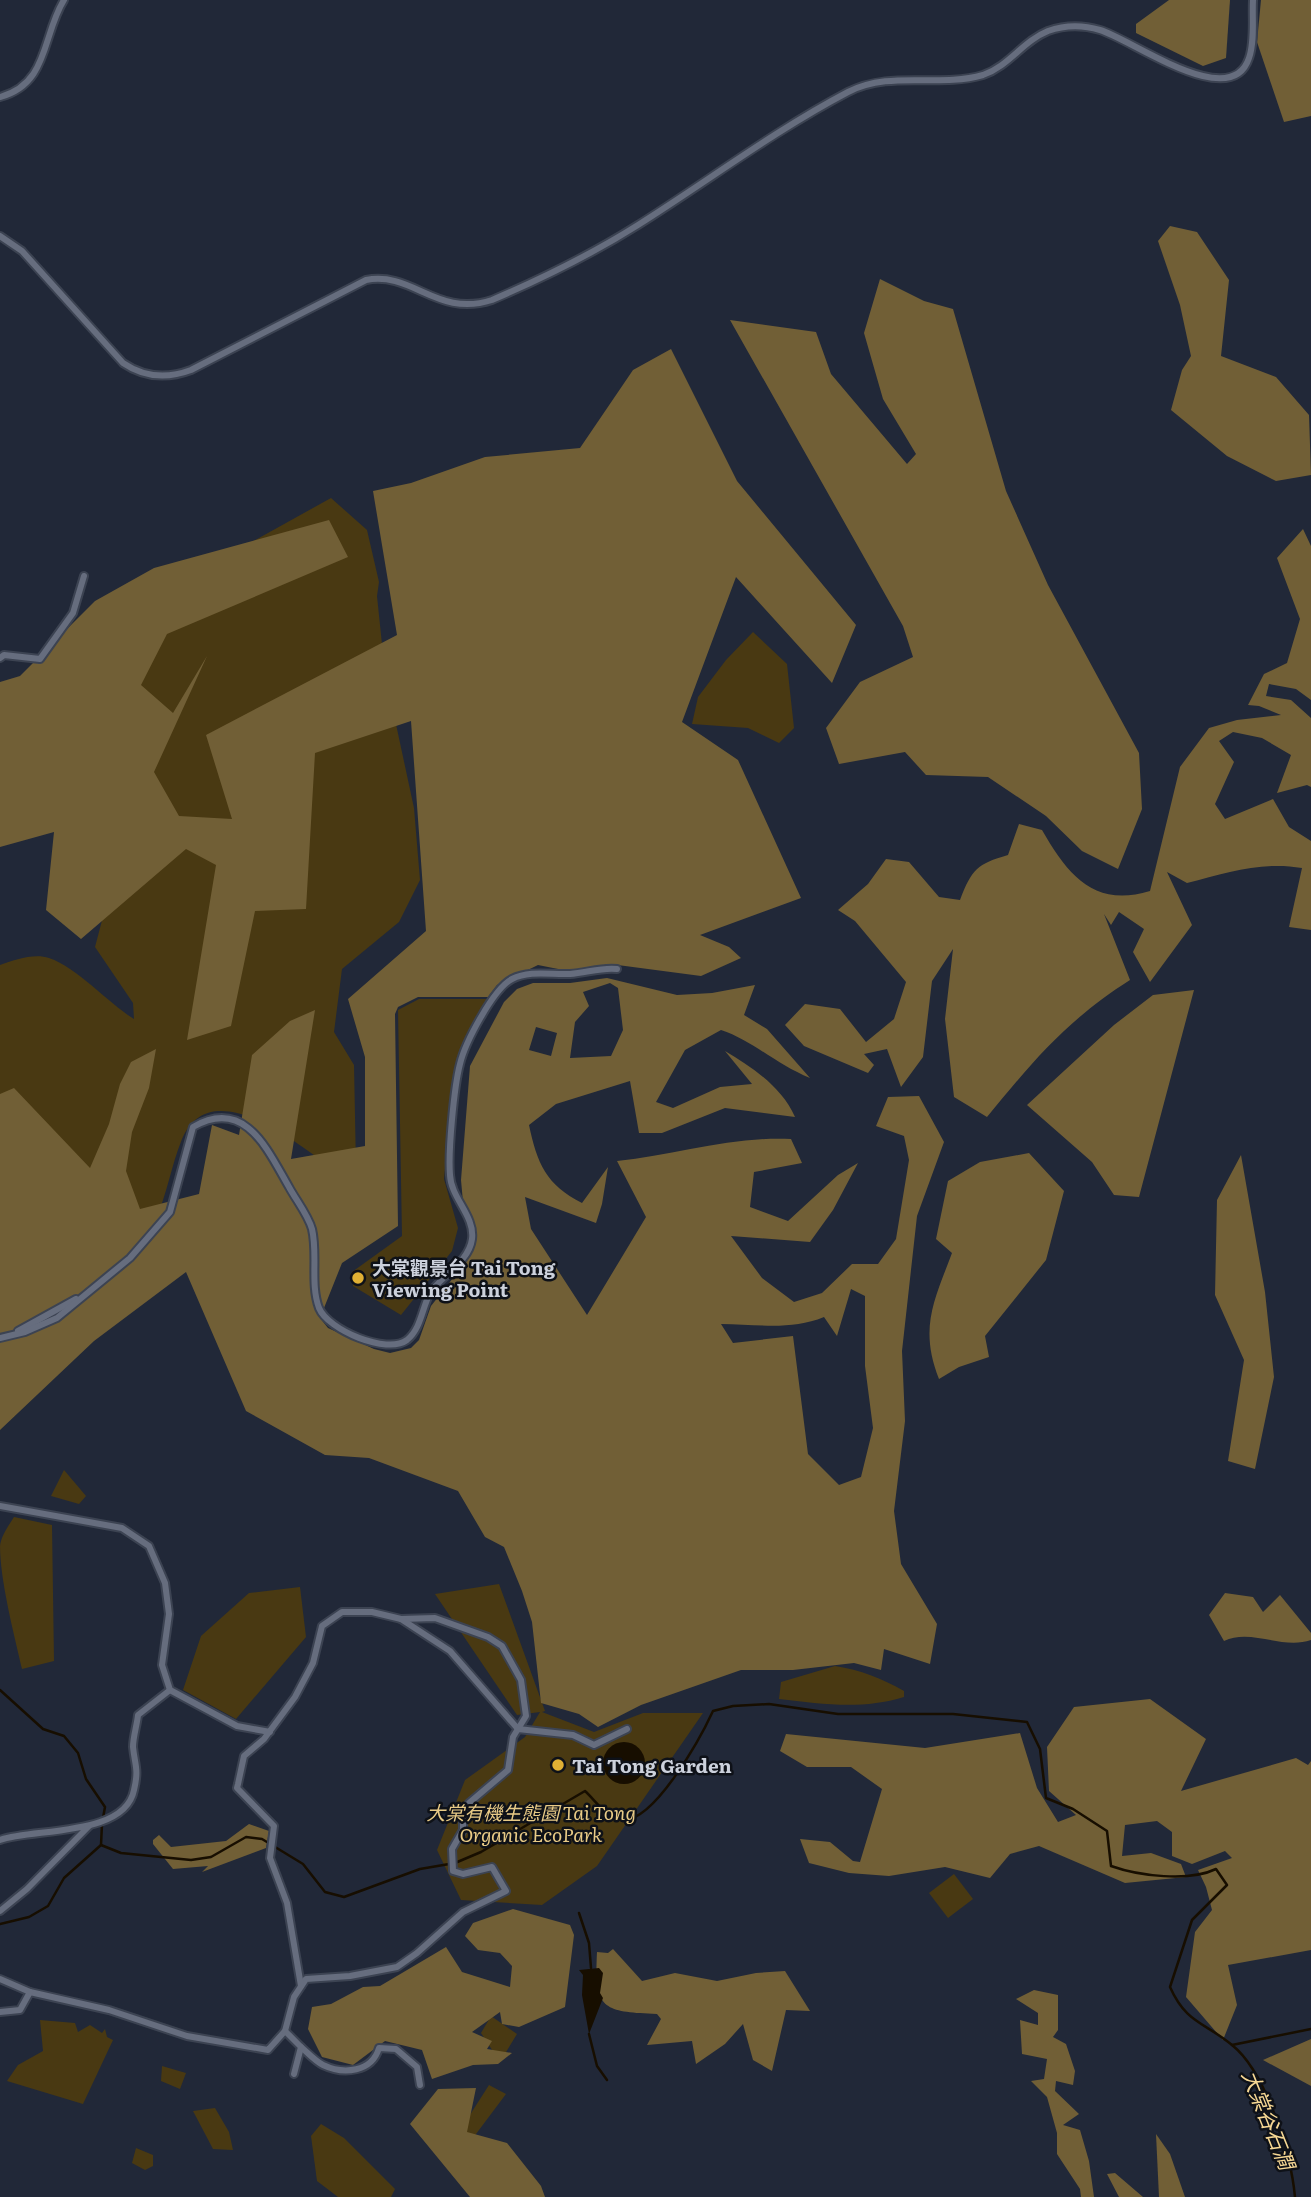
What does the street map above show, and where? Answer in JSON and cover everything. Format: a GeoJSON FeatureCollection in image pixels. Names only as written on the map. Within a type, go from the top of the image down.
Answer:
{"type":"FeatureCollection","features":[{"type":"Feature","properties":{"kind":"street"},"geometry":{"type":"LineString","coordinates":[[0,97],[18,89],[35,74],[64,0]]}},
{"type":"Feature","properties":{"kind":"street"},"geometry":{"type":"LineString","coordinates":[[0,236],[22,251],[123,363],[145,374],[173,375],[191,370],[366,280],[392,280],[436,299],[458,305],[492,300],[623,234],[732,160],[852,90],[884,80],[982,75],[1002,66],[1030,42],[1051,30],[1069,26],[1097,29],[1205,78],[1227,79],[1242,70],[1249,58],[1253,0]]}},
{"type":"Feature","properties":{"kind":"street"},"geometry":{"type":"LineString","coordinates":[[0,657],[4,655],[40,659],[73,614],[84,576]]}},
{"type":"Feature","properties":{"kind":"street"},"geometry":{"type":"LineString","coordinates":[[0,1338],[85,1294],[130,1258],[170,1212],[193,1127],[216,1117],[234,1119],[245,1125],[267,1149],[309,1222],[317,1300],[323,1314],[334,1325],[364,1339],[391,1346],[404,1342],[416,1330],[432,1291],[463,1257],[471,1241],[470,1224],[455,1195],[450,1175],[460,1061],[487,1008],[498,991],[511,979],[526,975],[617,969]]}},
{"type":"Feature","properties":{"kind":"street"},"geometry":{"type":"LineString","coordinates":[[0,1506],[122,1528],[149,1546],[165,1583],[169,1614],[162,1665],[170,1690],[237,1726],[270,1732]]}},
{"type":"Feature","properties":{"kind":"street"},"geometry":{"type":"LineString","coordinates":[[0,1979],[30,1992],[108,2010],[187,2036],[268,2049],[285,2031],[293,1997],[301,1986],[306,1979],[350,1976],[397,1967],[418,1953],[463,1912],[506,1891],[492,1867],[463,1874],[453,1871],[452,1849],[463,1830],[463,1815],[469,1803],[508,1770],[510,1744],[526,1716],[521,1680],[502,1646],[488,1637],[435,1618],[401,1619],[372,1612],[342,1612],[322,1626],[313,1663],[295,1697],[270,1732],[244,1756],[237,1788],[274,1825],[270,1858],[287,1903],[301,1986]]}},
{"type":"Feature","properties":{"kind":"street"},"geometry":{"type":"LineString","coordinates":[[401,1619],[450,1651],[518,1729],[573,1735],[594,1745],[627,1729]]}},
{"type":"Feature","properties":{"kind":"street"},"geometry":{"type":"LineString","coordinates":[[0,1840],[91,1825],[119,1812],[134,1793],[138,1765],[133,1747],[138,1715],[170,1690]]}},
{"type":"Feature","properties":{"kind":"street"},"geometry":{"type":"LineString","coordinates":[[0,1911],[27,1889],[91,1825]]}},
{"type":"Feature","properties":{"kind":"street"},"geometry":{"type":"LineString","coordinates":[[0,2012],[20,2010],[30,1992]]}},
{"type":"Feature","properties":{"kind":"street"},"geometry":{"type":"LineString","coordinates":[[285,2031],[323,2065],[344,2070],[362,2069],[376,2057],[379,2048],[396,2049],[417,2067],[420,2085]]}},
{"type":"Feature","properties":{"kind":"street"},"geometry":{"type":"LineString","coordinates":[[294,2074],[301,2048]]}},
{"type":"Feature","properties":{"kind":"green space"},"geometry":{"type":"Polygon","coordinates":[[[331,498],[367,530],[379,582],[377,596],[385,673],[414,808],[420,880],[399,922],[342,969],[334,1032],[354,1065],[356,1167],[342,1176],[284,1135],[260,1122],[237,1113],[215,1111],[196,1119],[182,1139],[155,1221],[0,1172],[0,965],[31,957],[49,958],[82,977],[134,1019],[133,1003],[95,947],[105,909],[123,696],[145,601],[331,498]]]}},
{"type":"Feature","properties":{"kind":"green space"},"geometry":{"type":"Polygon","coordinates":[[[753,632],[787,664],[794,728],[779,743],[748,728],[692,724],[698,697],[726,660],[753,632]]]}},
{"type":"Feature","properties":{"kind":"green space"},"geometry":{"type":"Polygon","coordinates":[[[419,999],[490,999],[453,1083],[444,1179],[458,1228],[452,1251],[401,1315],[353,1286],[352,1272],[402,1236],[398,1010],[419,999]]]}},
{"type":"Feature","properties":{"kind":"green space"},"geometry":{"type":"Polygon","coordinates":[[[64,1470],[86,1496],[79,1504],[51,1496],[64,1470]]]}},
{"type":"Feature","properties":{"kind":"green space"},"geometry":{"type":"Polygon","coordinates":[[[14,1517],[52,1525],[54,1661],[22,1669],[2,1575],[0,1546],[14,1517]]]}},
{"type":"Feature","properties":{"kind":"green space","name":"大棠有機生態園 Tai Tong Organic EcoPark"},"geometry":{"type":"Polygon","coordinates":[[[499,1584],[545,1711],[542,1712],[594,1732],[643,1713],[703,1713],[597,1866],[542,1905],[461,1900],[437,1850],[465,1780],[525,1737],[540,1712],[517,1715],[435,1594],[499,1584]]]}},
{"type":"Feature","properties":{"kind":"green space"},"geometry":{"type":"Polygon","coordinates":[[[300,1587],[306,1637],[236,1719],[183,1690],[201,1636],[249,1593],[300,1587]]]}},
{"type":"Feature","properties":{"kind":"green space"},"geometry":{"type":"Polygon","coordinates":[[[835,1666],[879,1678],[904,1691],[904,1697],[857,1705],[779,1699],[781,1682],[835,1666]]]}},
{"type":"Feature","properties":{"kind":"green space"},"geometry":{"type":"Polygon","coordinates":[[[954,1874],[973,1899],[948,1918],[929,1893],[954,1874]]]}},
{"type":"Feature","properties":{"kind":"green space"},"geometry":{"type":"Polygon","coordinates":[[[491,2016],[517,2034],[500,2062],[481,2033],[491,2016]]]}},
{"type":"Feature","properties":{"kind":"green space"},"geometry":{"type":"Polygon","coordinates":[[[40,2020],[75,2023],[78,2032],[90,2025],[102,2033],[105,2029],[107,2037],[113,2040],[83,2104],[7,2081],[18,2065],[43,2051],[40,2020]]]}},
{"type":"Feature","properties":{"kind":"green space"},"geometry":{"type":"Polygon","coordinates":[[[162,2066],[186,2073],[180,2089],[161,2081],[162,2066]]]}},
{"type":"Feature","properties":{"kind":"green space"},"geometry":{"type":"Polygon","coordinates":[[[489,2085],[506,2094],[470,2142],[459,2132],[489,2085]]]}},
{"type":"Feature","properties":{"kind":"green space"},"geometry":{"type":"Polygon","coordinates":[[[215,2108],[229,2132],[233,2150],[213,2149],[193,2111],[215,2108]]]}},
{"type":"Feature","properties":{"kind":"green space"},"geometry":{"type":"Polygon","coordinates":[[[321,2124],[344,2138],[395,2189],[391,2197],[338,2197],[317,2181],[311,2136],[321,2124]]]}},
{"type":"Feature","properties":{"kind":"green space"},"geometry":{"type":"Polygon","coordinates":[[[136,2148],[153,2155],[153,2166],[145,2170],[132,2163],[136,2148]]]}},
{"type":"Feature","properties":{"kind":"shaded area"},"geometry":{"type":"Polygon","coordinates":[[[1169,0],[1230,0],[1226,58],[1203,66],[1136,33],[1136,24],[1169,0]]]}},
{"type":"Feature","properties":{"kind":"shaded area"},"geometry":{"type":"Polygon","coordinates":[[[1261,0],[1311,0],[1311,116],[1284,122],[1257,42],[1261,0]]]}},
{"type":"Feature","properties":{"kind":"shaded area"},"geometry":{"type":"Polygon","coordinates":[[[1170,226],[1197,232],[1229,280],[1221,356],[1276,377],[1309,415],[1311,475],[1276,481],[1227,456],[1171,410],[1182,370],[1191,356],[1180,305],[1158,241],[1170,226]]]}},
{"type":"Feature","properties":{"kind":"shaded area"},"geometry":{"type":"Polygon","coordinates":[[[880,279],[924,301],[953,309],[1006,491],[1048,585],[1139,753],[1142,809],[1118,869],[1082,851],[1046,816],[988,777],[926,775],[905,752],[839,764],[826,728],[860,682],[913,657],[903,626],[730,320],[816,332],[831,374],[907,464],[916,454],[883,399],[864,333],[880,279]]]}},
{"type":"Feature","properties":{"kind":"shaded area"},"geometry":{"type":"Polygon","coordinates":[[[671,349],[737,481],[856,625],[832,683],[736,577],[682,722],[738,760],[801,898],[700,935],[729,947],[741,958],[701,976],[610,964],[568,971],[538,965],[497,985],[488,997],[418,997],[398,1007],[395,1014],[398,1226],[342,1263],[320,1318],[328,1328],[374,1349],[390,1353],[411,1348],[419,1340],[431,1306],[468,1259],[476,1239],[474,1221],[463,1202],[461,1180],[470,1066],[504,1002],[517,989],[533,983],[570,983],[607,978],[677,995],[712,993],[755,985],[744,1015],[767,1029],[810,1078],[721,1030],[685,1050],[656,1102],[673,1108],[720,1087],[752,1084],[725,1051],[756,1071],[774,1087],[795,1117],[725,1108],[662,1133],[639,1133],[630,1081],[556,1104],[529,1125],[540,1162],[560,1189],[582,1203],[608,1167],[602,1204],[596,1223],[525,1197],[531,1229],[587,1315],[646,1217],[617,1161],[747,1140],[791,1139],[802,1163],[754,1172],[750,1207],[788,1221],[838,1175],[858,1163],[833,1210],[810,1242],[731,1236],[762,1278],[794,1302],[822,1293],[852,1264],[878,1264],[896,1239],[909,1160],[904,1136],[876,1126],[888,1097],[919,1096],[944,1142],[917,1216],[902,1351],[905,1421],[894,1511],[901,1564],[937,1624],[930,1664],[884,1649],[881,1670],[854,1663],[793,1670],[741,1670],[641,1705],[598,1727],[579,1714],[541,1703],[532,1622],[522,1591],[504,1547],[485,1537],[458,1491],[369,1458],[325,1455],[246,1411],[186,1272],[94,1341],[0,1430],[0,1094],[14,1088],[90,1168],[109,1124],[120,1084],[131,1062],[156,1049],[149,1088],[132,1132],[126,1171],[140,1209],[199,1194],[212,1125],[239,1135],[252,1055],[290,1021],[315,1010],[291,1159],[365,1146],[365,1057],[348,999],[426,931],[411,721],[315,753],[306,909],[255,911],[231,1026],[187,1040],[216,865],[186,849],[81,939],[46,910],[54,832],[0,847],[0,682],[20,676],[95,601],[154,568],[329,520],[348,557],[167,634],[141,685],[173,713],[207,656],[154,772],[179,816],[232,819],[206,735],[397,635],[373,491],[411,483],[485,457],[580,448],[633,370],[671,349]],[[610,983],[583,992],[589,1006],[575,1022],[570,1058],[611,1056],[623,1030],[618,988],[610,983]],[[536,1027],[529,1050],[551,1056],[557,1033],[536,1027]],[[851,1289],[837,1336],[824,1317],[798,1324],[773,1326],[721,1324],[733,1343],[793,1336],[808,1454],[839,1485],[861,1477],[873,1428],[865,1366],[865,1296],[851,1289]]]}},
{"type":"Feature","properties":{"kind":"shaded area"},"geometry":{"type":"Polygon","coordinates":[[[1303,529],[1311,546],[1311,700],[1296,689],[1269,684],[1266,696],[1291,700],[1311,718],[1311,787],[1307,785],[1277,793],[1291,755],[1262,738],[1233,732],[1219,741],[1234,762],[1215,804],[1225,819],[1273,799],[1289,827],[1311,841],[1311,930],[1289,927],[1302,868],[1259,867],[1187,883],[1167,872],[1192,925],[1150,982],[1133,952],[1144,929],[1119,912],[1111,925],[1104,914],[1130,980],[1088,1010],[1052,1042],[987,1117],[954,1097],[945,1019],[953,949],[932,981],[923,1057],[901,1087],[887,1049],[864,1054],[874,1065],[868,1073],[804,1046],[785,1025],[805,1004],[840,1009],[866,1042],[894,1019],[906,982],[855,921],[838,910],[868,884],[886,859],[909,862],[939,897],[960,900],[968,881],[977,869],[989,861],[1008,855],[1019,824],[1042,830],[1073,874],[1098,891],[1113,895],[1130,895],[1150,891],[1180,767],[1209,728],[1237,720],[1281,715],[1259,706],[1248,705],[1264,674],[1287,663],[1300,619],[1277,558],[1303,529]]]}},
{"type":"Feature","properties":{"kind":"shaded area"},"geometry":{"type":"Polygon","coordinates":[[[1194,990],[1139,1197],[1114,1195],[1092,1162],[1027,1105],[1114,1025],[1153,995],[1194,990]]]}},
{"type":"Feature","properties":{"kind":"shaded area"},"geometry":{"type":"Polygon","coordinates":[[[1029,1153],[1064,1191],[1046,1260],[985,1336],[989,1357],[959,1367],[939,1379],[930,1345],[930,1329],[935,1301],[952,1253],[936,1239],[948,1181],[980,1162],[1029,1153]]]}},
{"type":"Feature","properties":{"kind":"shaded area"},"geometry":{"type":"Polygon","coordinates":[[[1241,1155],[1265,1292],[1274,1377],[1255,1469],[1228,1461],[1244,1360],[1215,1295],[1217,1200],[1241,1155]]]}},
{"type":"Feature","properties":{"kind":"shaded area"},"geometry":{"type":"Polygon","coordinates":[[[1225,1593],[1253,1597],[1263,1612],[1280,1595],[1311,1633],[1311,1640],[1289,1643],[1245,1637],[1224,1641],[1209,1615],[1225,1593]]]}},
{"type":"Feature","properties":{"kind":"shaded area"},"geometry":{"type":"Polygon","coordinates":[[[1150,1699],[1206,1739],[1181,1791],[1296,1758],[1308,1765],[1311,1761],[1311,1950],[1228,1965],[1237,2005],[1223,2040],[1186,1997],[1195,1932],[1212,1910],[1198,1870],[1232,1858],[1225,1851],[1192,1864],[1172,1856],[1172,1832],[1157,1821],[1125,1825],[1122,1856],[1151,1853],[1181,1864],[1186,1877],[1125,1883],[1039,1846],[1010,1854],[990,1878],[945,1867],[889,1876],[849,1873],[809,1863],[800,1839],[830,1842],[853,1861],[860,1862],[882,1789],[851,1767],[807,1767],[780,1751],[786,1734],[925,1748],[1020,1733],[1037,1788],[1058,1822],[1076,1815],[1049,1791],[1047,1747],[1074,1707],[1150,1699]]]}},
{"type":"Feature","properties":{"kind":"shaded area"},"geometry":{"type":"Polygon","coordinates":[[[624,1742],[639,1748],[645,1763],[639,1778],[624,1784],[609,1778],[603,1763],[609,1748],[624,1742]]]}},
{"type":"Feature","properties":{"kind":"shaded area"},"geometry":{"type":"Polygon","coordinates":[[[249,1824],[269,1831],[266,1848],[202,1872],[208,1866],[173,1869],[153,1844],[153,1840],[159,1835],[171,1847],[226,1841],[249,1824]]]}},
{"type":"Feature","properties":{"kind":"shaded area"},"geometry":{"type":"Polygon","coordinates":[[[513,1909],[570,1925],[574,1935],[565,2007],[519,2027],[502,2024],[500,2012],[472,2032],[492,2041],[487,2049],[512,2053],[498,2064],[473,2065],[432,2079],[422,2050],[385,2041],[353,2065],[322,2057],[308,2029],[312,2007],[331,2004],[363,1987],[380,1986],[446,1947],[462,1972],[510,1987],[512,1966],[500,1953],[478,1950],[465,1936],[473,1923],[513,1909]]]}},
{"type":"Feature","properties":{"kind":"shaded area"},"geometry":{"type":"Polygon","coordinates":[[[613,1949],[642,1981],[675,1973],[717,1981],[756,1973],[785,1971],[810,2011],[786,2010],[772,2071],[753,2060],[743,2024],[725,2044],[696,2064],[692,2041],[647,2045],[661,2019],[657,2014],[613,2009],[605,2004],[597,1985],[597,1952],[608,1953],[613,1949]]]}},
{"type":"Feature","properties":{"kind":"shaded area"},"geometry":{"type":"Polygon","coordinates":[[[599,1968],[603,1973],[600,1993],[603,1998],[589,2034],[582,1995],[583,1975],[579,1970],[599,1968]]]}},
{"type":"Feature","properties":{"kind":"shaded area"},"geometry":{"type":"Polygon","coordinates":[[[1034,1990],[1058,1995],[1058,2030],[1053,2037],[1066,2044],[1075,2071],[1073,2085],[1056,2081],[1055,2091],[1079,2114],[1063,2125],[1080,2130],[1089,2161],[1094,2197],[1081,2197],[1080,2189],[1057,2154],[1057,2133],[1047,2097],[1031,2081],[1044,2079],[1047,2059],[1022,2054],[1020,2020],[1038,2025],[1038,2013],[1016,1999],[1034,1990]]]}},
{"type":"Feature","properties":{"kind":"shaded area"},"geometry":{"type":"Polygon","coordinates":[[[1311,2039],[1311,2086],[1263,2060],[1311,2039]]]}},
{"type":"Feature","properties":{"kind":"shaded area"},"geometry":{"type":"Polygon","coordinates":[[[476,2088],[467,2132],[507,2143],[541,2186],[545,2197],[470,2197],[410,2124],[438,2089],[476,2088]]]}},
{"type":"Feature","properties":{"kind":"shaded area"},"geometry":{"type":"Polygon","coordinates":[[[1156,2134],[1170,2154],[1185,2197],[1159,2197],[1156,2134]]]}},
{"type":"Feature","properties":{"kind":"shaded area"},"geometry":{"type":"Polygon","coordinates":[[[1115,2173],[1143,2197],[1119,2197],[1107,2174],[1115,2173]]]}},
{"type":"Feature","properties":{"kind":"waterway"},"geometry":{"type":"LineString","coordinates":[[0,1690],[43,1729],[64,1736],[78,1753],[86,1779],[105,1807],[103,1818]]}},
{"type":"Feature","properties":{"kind":"waterway","name":"大棠谷石澗"},"geometry":{"type":"LineString","coordinates":[[101,1845],[121,1853],[191,1860],[211,1857],[246,1837],[262,1839],[303,1864],[325,1892],[344,1897],[420,1869],[455,1863],[481,1852],[585,1791],[602,1809],[617,1819],[636,1817],[649,1807],[676,1776],[713,1711],[733,1706],[769,1704],[838,1714],[953,1714],[1027,1722],[1040,1749],[1046,1798],[1073,1809],[1107,1831],[1111,1866],[1135,1873],[1164,1876],[1192,1875],[1216,1869],[1227,1885],[1192,1920],[1170,1987],[1182,2008],[1196,2021],[1232,2045],[1256,2074],[1282,2137],[1295,2197]]}},
{"type":"Feature","properties":{"kind":"waterway"},"geometry":{"type":"LineString","coordinates":[[0,1924],[29,1917],[48,1906],[64,1878],[101,1845],[102,1824]]}},
{"type":"Feature","properties":{"kind":"waterway"},"geometry":{"type":"LineString","coordinates":[[579,1913],[589,1943],[591,1968]]}},
{"type":"Feature","properties":{"kind":"waterway"},"geometry":{"type":"LineString","coordinates":[[1232,2045],[1311,2029]]}},
{"type":"Feature","properties":{"kind":"waterway"},"geometry":{"type":"LineString","coordinates":[[589,2034],[597,2066],[607,2080]]}},
{"type":"Feature","properties":{"kind":"place","name":"大棠觀景台 Tai Tong Viewing Point"},"geometry":{"type":"Point","coordinates":[358,1278]}},
{"type":"Feature","properties":{"kind":"place","name":"Tai Tong Garden"},"geometry":{"type":"Point","coordinates":[558,1765]}}]}
